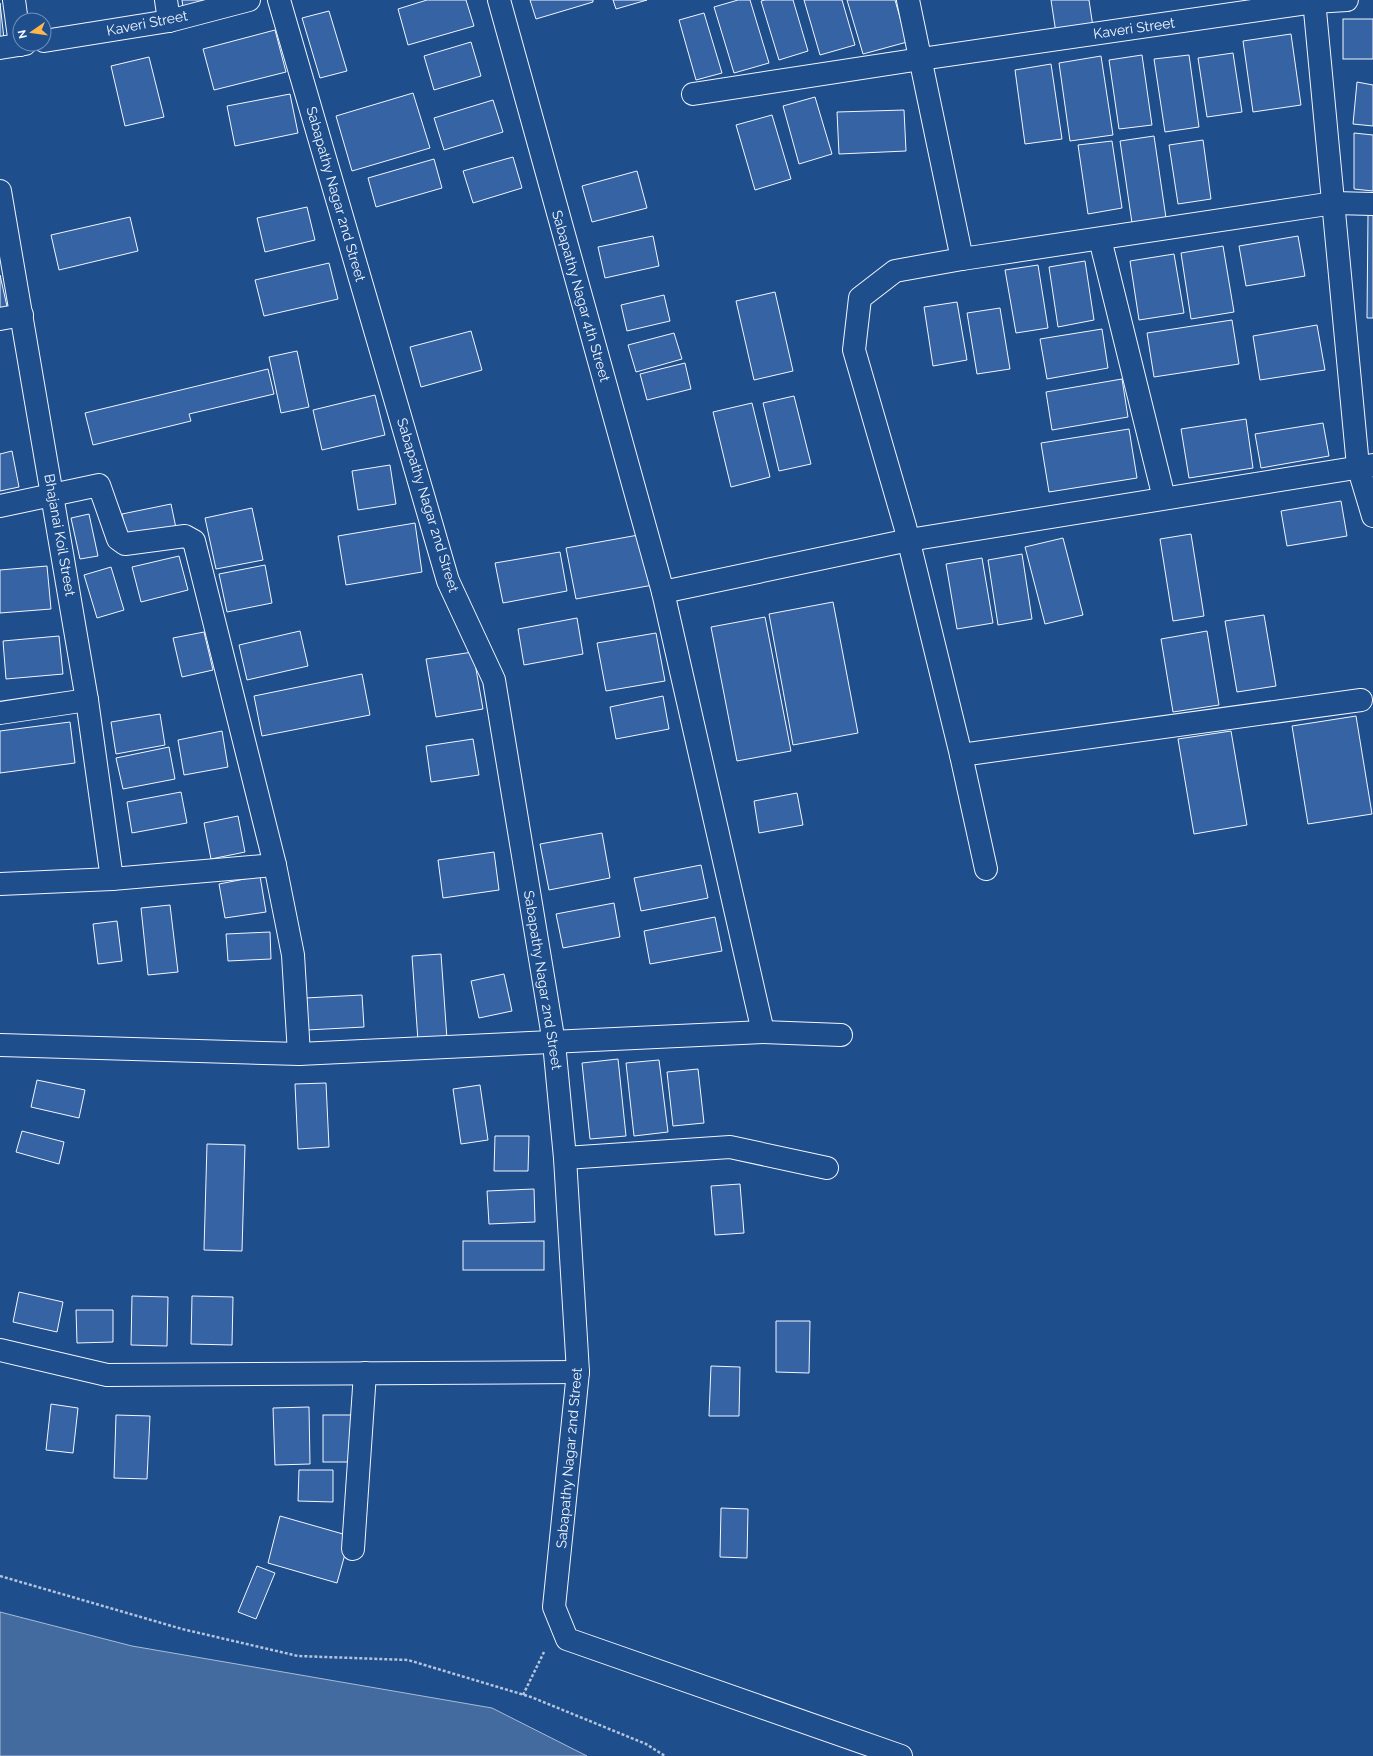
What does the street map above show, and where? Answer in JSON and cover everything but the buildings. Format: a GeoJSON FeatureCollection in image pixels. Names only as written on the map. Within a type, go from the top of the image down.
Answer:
{"type":"FeatureCollection","features":[{"type":"Feature","properties":{"kind":"street"},"geometry":{"type":"LineString","coordinates":[[14,0],[14,12]]}},
{"type":"Feature","properties":{"kind":"street","name":"Kaveri Street"},"geometry":{"type":"LineString","coordinates":[[52,39],[167,10],[249,0]]}},
{"type":"Feature","properties":{"kind":"street","name":"Sabapathy Nagar 2nd Street"},"geometry":{"type":"LineString","coordinates":[[279,0],[448,581],[494,680],[554,1043],[565,1158],[578,1372],[554,1607],[567,1639],[901,1756]]}},
{"type":"Feature","properties":{"kind":"street","name":"Sabapathy Nagar 4th Street"},"geometry":{"type":"LineString","coordinates":[[499,0],[663,592],[763,1032]]}},
{"type":"Feature","properties":{"kind":"street"},"geometry":{"type":"LineString","coordinates":[[908,0],[962,259]]}},
{"type":"Feature","properties":{"kind":"street","name":"Kaveri Street"},"geometry":{"type":"LineString","coordinates":[[693,94],[1314,1],[1347,0]]}},
{"type":"Feature","properties":{"kind":"street"},"geometry":{"type":"LineString","coordinates":[[1314,1],[1334,203],[1373,516]]}},
{"type":"Feature","properties":{"kind":"street","name":"Bhajanai Koil Street"},"geometry":{"type":"LineString","coordinates":[[0,191],[87,700],[112,879]]}},
{"type":"Feature","properties":{"kind":"street"},"geometry":{"type":"LineString","coordinates":[[986,869],[961,755],[909,540],[854,350],[860,298],[895,271],[962,259],[1334,203],[1373,204]]}},
{"type":"Feature","properties":{"kind":"street"},"geometry":{"type":"LineString","coordinates":[[1100,238],[1164,498]]}},
{"type":"Feature","properties":{"kind":"street"},"geometry":{"type":"LineString","coordinates":[[0,319],[22,315]]}},
{"type":"Feature","properties":{"kind":"street"},"geometry":{"type":"LineString","coordinates":[[663,592],[909,540],[1366,466]]}},
{"type":"Feature","properties":{"kind":"street"},"geometry":{"type":"LineString","coordinates":[[0,506],[99,485],[118,539],[125,544],[185,536],[194,541],[274,865],[293,955],[299,1054]]}},
{"type":"Feature","properties":{"kind":"street"},"geometry":{"type":"LineString","coordinates":[[0,714],[87,700]]}},
{"type":"Feature","properties":{"kind":"street"},"geometry":{"type":"LineString","coordinates":[[961,755],[1361,700]]}},
{"type":"Feature","properties":{"kind":"street"},"geometry":{"type":"LineString","coordinates":[[0,884],[112,879],[274,865]]}},
{"type":"Feature","properties":{"kind":"street"},"geometry":{"type":"LineString","coordinates":[[0,1045],[299,1054],[763,1032],[841,1035]]}},
{"type":"Feature","properties":{"kind":"street"},"geometry":{"type":"LineString","coordinates":[[565,1158],[730,1147],[827,1168]]}},
{"type":"Feature","properties":{"kind":"street"},"geometry":{"type":"LineString","coordinates":[[0,1350],[107,1374],[578,1372]]}},
{"type":"Feature","properties":{"kind":"street"},"geometry":{"type":"LineString","coordinates":[[352,1549],[365,1373]]}},
{"type":"Feature","properties":{"kind":"path"},"geometry":{"type":"LineString","coordinates":[[0,1576],[182,1628],[298,1656],[408,1660],[523,1695],[646,1744],[665,1756]]}},
{"type":"Feature","properties":{"kind":"path"},"geometry":{"type":"LineString","coordinates":[[523,1695],[560,1622]]}},
{"type":"Feature","properties":{"kind":"water"},"geometry":{"type":"Polygon","coordinates":[[[0,1612],[132,1646],[492,1708],[587,1756],[0,1756],[0,1612]]]}}]}
